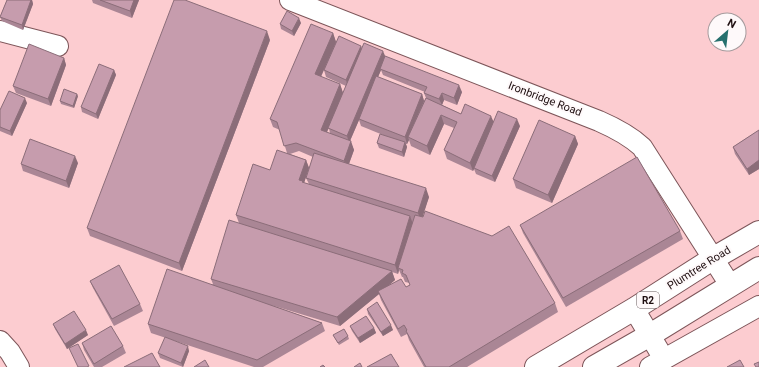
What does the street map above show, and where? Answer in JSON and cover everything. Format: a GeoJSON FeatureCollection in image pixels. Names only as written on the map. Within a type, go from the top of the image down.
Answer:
{"type":"FeatureCollection","features":[{"type":"Feature","properties":{"kind":"highway","name":"Plumtree Road"},"geometry":{"type":"LineString","coordinates":[[536,367],[759,232]]}},
{"type":"Feature","properties":{"kind":"highway"},"geometry":{"type":"LineString","coordinates":[[594,367],[650,335],[759,268]]}},
{"type":"Feature","properties":{"kind":"street","name":"Ironbridge Road"},"geometry":{"type":"LineString","coordinates":[[290,0],[599,121],[632,138],[642,147],[730,285]]}},
{"type":"Feature","properties":{"kind":"street"},"geometry":{"type":"LineString","coordinates":[[0,31],[58,46]]}},
{"type":"Feature","properties":{"kind":"street"},"geometry":{"type":"LineString","coordinates":[[634,309],[650,335],[657,363],[759,306]]}},
{"type":"Feature","properties":{"kind":"street"},"geometry":{"type":"LineString","coordinates":[[0,341],[10,352],[20,367]]}},
{"type":"Feature","properties":{"kind":"building"},"geometry":{"type":"Polygon","coordinates":[[[7,0],[31,0],[22,25],[0,17],[7,0]]]}},
{"type":"Feature","properties":{"kind":"building"},"geometry":{"type":"Polygon","coordinates":[[[100,0],[134,0],[130,11],[100,0]]]}},
{"type":"Feature","properties":{"kind":"building"},"geometry":{"type":"Polygon","coordinates":[[[174,0],[185,0],[267,31],[179,263],[87,228],[174,0]]]}},
{"type":"Feature","properties":{"kind":"building"},"geometry":{"type":"Polygon","coordinates":[[[287,11],[299,18],[292,31],[280,24],[287,11]]]}},
{"type":"Feature","properties":{"kind":"building"},"geometry":{"type":"Polygon","coordinates":[[[311,24],[333,33],[315,74],[340,84],[321,130],[351,141],[344,161],[296,143],[284,146],[277,122],[270,119],[311,24]]]}},
{"type":"Feature","properties":{"kind":"building"},"geometry":{"type":"Polygon","coordinates":[[[339,36],[361,46],[346,80],[324,70],[339,36]]]}},
{"type":"Feature","properties":{"kind":"building"},"geometry":{"type":"Polygon","coordinates":[[[364,43],[383,51],[347,136],[328,128],[364,43]]]}},
{"type":"Feature","properties":{"kind":"building"},"geometry":{"type":"Polygon","coordinates":[[[29,44],[64,58],[48,99],[13,86],[29,44]]]}},
{"type":"Feature","properties":{"kind":"building"},"geometry":{"type":"Polygon","coordinates":[[[385,56],[459,85],[454,98],[442,93],[439,99],[424,93],[427,87],[380,69],[385,56]]]}},
{"type":"Feature","properties":{"kind":"building"},"geometry":{"type":"Polygon","coordinates":[[[99,64],[114,70],[96,114],[81,107],[99,64]]]}},
{"type":"Feature","properties":{"kind":"building"},"geometry":{"type":"Polygon","coordinates":[[[376,76],[422,94],[405,137],[359,119],[376,76]]]}},
{"type":"Feature","properties":{"kind":"building"},"geometry":{"type":"Polygon","coordinates":[[[64,89],[77,94],[73,106],[60,101],[64,89]]]}},
{"type":"Feature","properties":{"kind":"building"},"geometry":{"type":"Polygon","coordinates":[[[9,91],[25,98],[10,131],[0,127],[0,110],[9,91]]]}},
{"type":"Feature","properties":{"kind":"building"},"geometry":{"type":"Polygon","coordinates":[[[426,98],[461,114],[465,104],[491,116],[470,163],[444,150],[457,122],[441,115],[427,146],[408,137],[426,98]]]}},
{"type":"Feature","properties":{"kind":"building"},"geometry":{"type":"Polygon","coordinates":[[[498,111],[517,119],[492,176],[474,168],[498,111]]]}},
{"type":"Feature","properties":{"kind":"building"},"geometry":{"type":"Polygon","coordinates":[[[539,120],[575,136],[548,195],[513,179],[539,120]]]}},
{"type":"Feature","properties":{"kind":"building"},"geometry":{"type":"Polygon","coordinates":[[[759,130],[759,160],[747,169],[733,147],[759,130]]]}},
{"type":"Feature","properties":{"kind":"building"},"geometry":{"type":"Polygon","coordinates":[[[380,134],[405,142],[402,152],[377,143],[380,134]]]}},
{"type":"Feature","properties":{"kind":"building"},"geometry":{"type":"Polygon","coordinates":[[[30,139],[75,156],[66,181],[21,164],[30,139]]]}},
{"type":"Feature","properties":{"kind":"building"},"geometry":{"type":"Polygon","coordinates":[[[277,150],[306,160],[299,180],[303,181],[302,182],[410,216],[395,265],[236,215],[253,164],[270,170],[277,150]]]}},
{"type":"Feature","properties":{"kind":"building"},"geometry":{"type":"Polygon","coordinates":[[[314,153],[426,188],[418,213],[306,178],[314,153]]]}},
{"type":"Feature","properties":{"kind":"building"},"geometry":{"type":"Polygon","coordinates":[[[637,157],[680,231],[563,298],[520,225],[637,157]]]}},
{"type":"Feature","properties":{"kind":"building"},"geometry":{"type":"Polygon","coordinates":[[[425,211],[492,236],[509,226],[555,303],[449,367],[426,367],[404,325],[398,329],[378,291],[401,279],[406,287],[410,285],[406,275],[402,273],[403,270],[398,268],[415,215],[423,217],[425,211]]]}},
{"type":"Feature","properties":{"kind":"building"},"geometry":{"type":"Polygon","coordinates":[[[229,220],[392,271],[337,317],[211,279],[229,220]]]}},
{"type":"Feature","properties":{"kind":"building"},"geometry":{"type":"Polygon","coordinates":[[[119,265],[140,304],[112,319],[90,281],[119,265]]]}},
{"type":"Feature","properties":{"kind":"building"},"geometry":{"type":"Polygon","coordinates":[[[167,269],[322,323],[257,360],[148,324],[167,269]]]}},
{"type":"Feature","properties":{"kind":"building"},"geometry":{"type":"Polygon","coordinates":[[[377,302],[391,325],[381,332],[367,309],[377,302]]]}},
{"type":"Feature","properties":{"kind":"building"},"geometry":{"type":"Polygon","coordinates":[[[74,311],[86,330],[65,344],[53,324],[74,311]]]}},
{"type":"Feature","properties":{"kind":"building"},"geometry":{"type":"Polygon","coordinates":[[[366,316],[374,328],[358,338],[350,326],[366,316]]]}},
{"type":"Feature","properties":{"kind":"building"},"geometry":{"type":"Polygon","coordinates":[[[111,326],[123,346],[94,364],[82,343],[111,326]]]}},
{"type":"Feature","properties":{"kind":"building"},"geometry":{"type":"Polygon","coordinates":[[[344,329],[348,336],[338,343],[333,335],[344,329]]]}},
{"type":"Feature","properties":{"kind":"building"},"geometry":{"type":"Polygon","coordinates":[[[165,337],[188,346],[181,363],[158,353],[165,337]]]}},
{"type":"Feature","properties":{"kind":"building"},"geometry":{"type":"Polygon","coordinates":[[[78,344],[89,366],[87,367],[78,367],[69,348],[78,344]]]}},
{"type":"Feature","properties":{"kind":"building"},"geometry":{"type":"Polygon","coordinates":[[[152,353],[160,367],[124,367],[152,353]]]}},
{"type":"Feature","properties":{"kind":"building"},"geometry":{"type":"Polygon","coordinates":[[[391,354],[399,367],[367,367],[391,354]]]}},
{"type":"Feature","properties":{"kind":"building"},"geometry":{"type":"Polygon","coordinates":[[[205,360],[209,367],[194,367],[205,360]]]}},
{"type":"Feature","properties":{"kind":"building"},"geometry":{"type":"Polygon","coordinates":[[[740,360],[744,367],[727,367],[740,360]]]}},
{"type":"Feature","properties":{"kind":"building"},"geometry":{"type":"Polygon","coordinates":[[[759,362],[759,367],[756,367],[754,364],[759,362]]]}},
{"type":"Feature","properties":{"kind":"building"},"geometry":{"type":"Polygon","coordinates":[[[360,363],[362,367],[354,367],[360,363]]]}}]}
